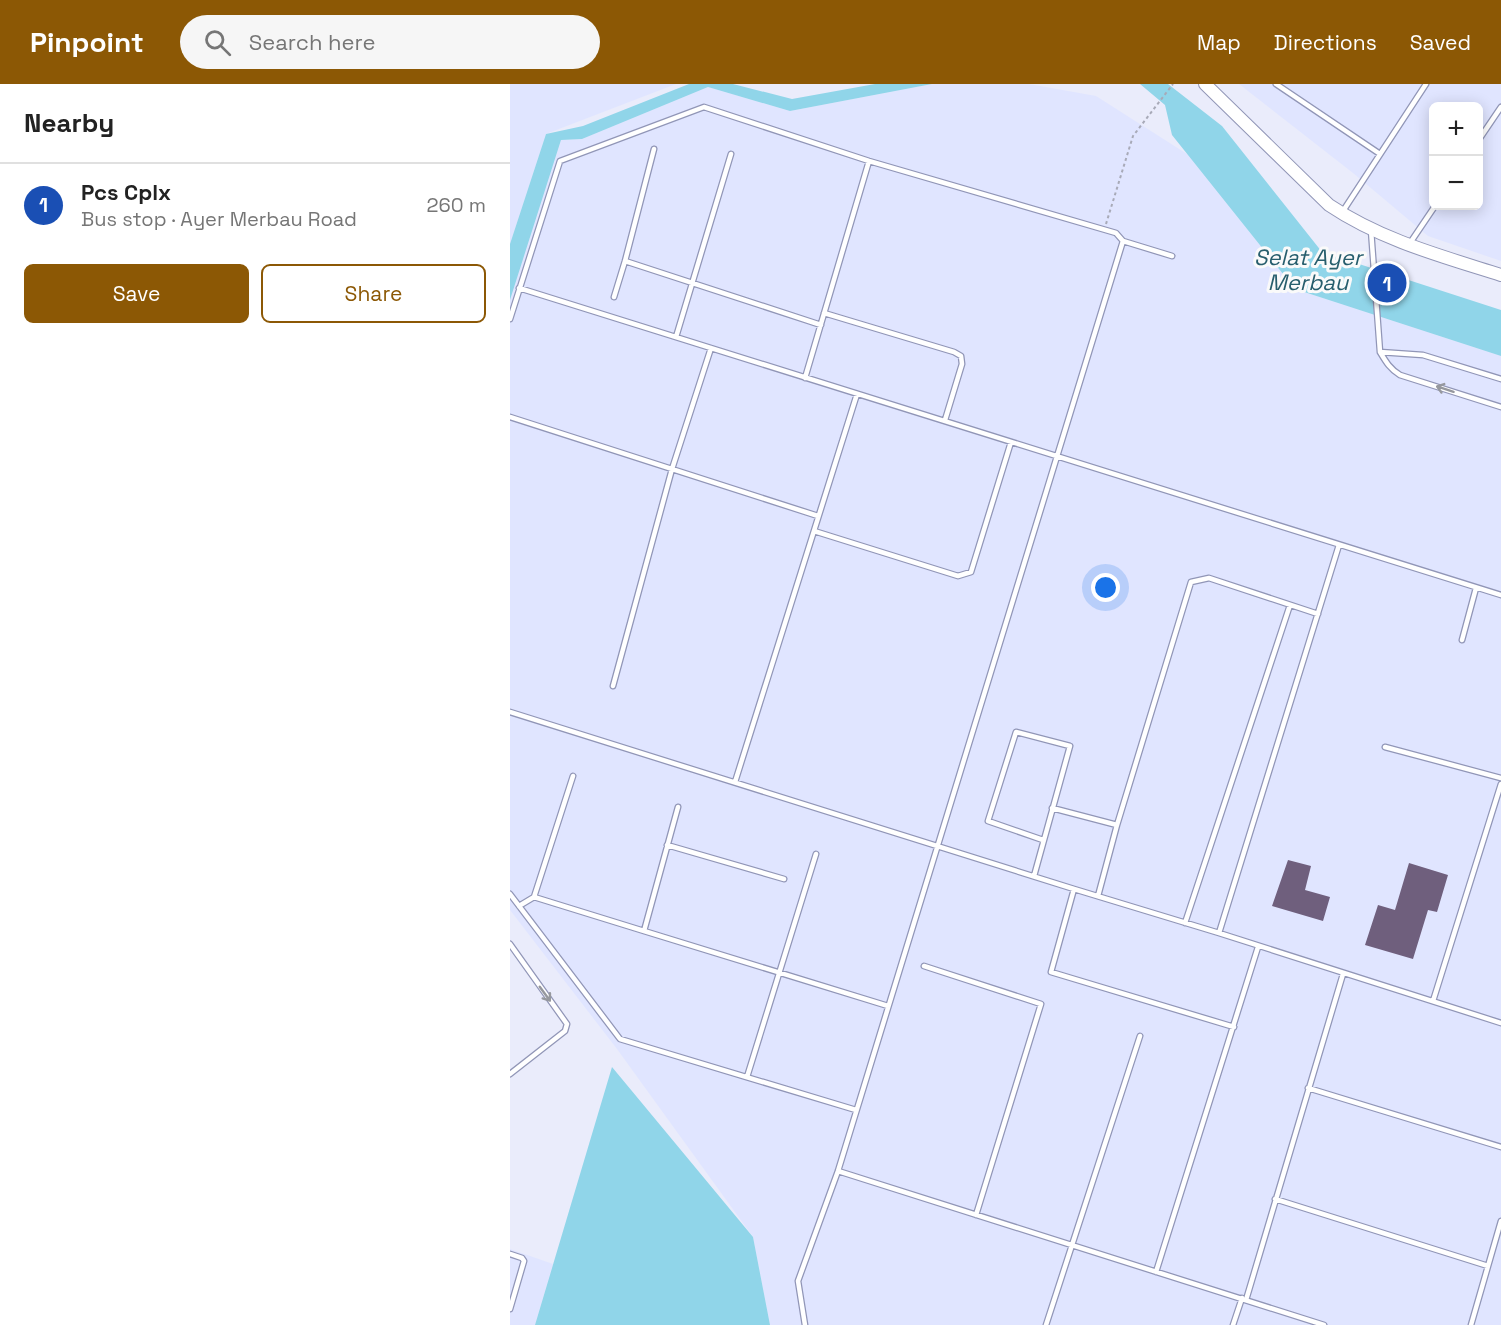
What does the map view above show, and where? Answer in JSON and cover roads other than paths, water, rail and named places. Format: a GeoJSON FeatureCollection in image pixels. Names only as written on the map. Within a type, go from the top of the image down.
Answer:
{"type":"FeatureCollection","features":[{"type":"Feature","properties":{"kind":"street"},"geometry":{"type":"LineString","coordinates":[[1206,84],[1329,205],[1341,213],[1371,230],[1409,245],[1501,275]]}},
{"type":"Feature","properties":{"kind":"lane"},"geometry":{"type":"LineString","coordinates":[[1276,84],[1380,154]]}},
{"type":"Feature","properties":{"kind":"lane"},"geometry":{"type":"LineString","coordinates":[[1341,213],[1425,84]]}},
{"type":"Feature","properties":{"kind":"lane"},"geometry":{"type":"LineString","coordinates":[[510,319],[560,161],[704,107],[869,161],[1116,233],[1123,241],[1172,256]]}},
{"type":"Feature","properties":{"kind":"lane"},"geometry":{"type":"LineString","coordinates":[[1483,135],[1501,107]]}},
{"type":"Feature","properties":{"kind":"lane"},"geometry":{"type":"LineString","coordinates":[[614,297],[626,261],[654,149]]}},
{"type":"Feature","properties":{"kind":"lane"},"geometry":{"type":"LineString","coordinates":[[676,337],[731,154]]}},
{"type":"Feature","properties":{"kind":"lane"},"geometry":{"type":"LineString","coordinates":[[805,378],[869,161]]}},
{"type":"Feature","properties":{"kind":"lane"},"geometry":{"type":"LineString","coordinates":[[1409,245],[1432,210]]}},
{"type":"Feature","properties":{"kind":"lane"},"geometry":{"type":"LineString","coordinates":[[1371,230],[1380,352],[1391,369],[1400,375],[1501,408]]}},
{"type":"Feature","properties":{"kind":"lane"},"geometry":{"type":"LineString","coordinates":[[806,1325],[798,1281],[837,1171],[1123,241]]}},
{"type":"Feature","properties":{"kind":"lane"},"geometry":{"type":"LineString","coordinates":[[626,261],[821,325]]}},
{"type":"Feature","properties":{"kind":"lane"},"geometry":{"type":"LineString","coordinates":[[519,288],[1501,596]]}},
{"type":"Feature","properties":{"kind":"lane"},"geometry":{"type":"LineString","coordinates":[[824,313],[961,356],[962,364],[945,420]]}},
{"type":"Feature","properties":{"kind":"lane"},"geometry":{"type":"LineString","coordinates":[[613,687],[672,469],[711,348]]}},
{"type":"Feature","properties":{"kind":"lane"},"geometry":{"type":"LineString","coordinates":[[1380,352],[1423,355],[1501,379]]}},
{"type":"Feature","properties":{"kind":"lane"},"geometry":{"type":"LineString","coordinates":[[735,782],[857,394]]}},
{"type":"Feature","properties":{"kind":"lane"},"geometry":{"type":"LineString","coordinates":[[510,417],[819,516]]}},
{"type":"Feature","properties":{"kind":"lane"},"geometry":{"type":"LineString","coordinates":[[814,531],[958,576],[968,575],[971,572],[1011,442]]}},
{"type":"Feature","properties":{"kind":"lane"},"geometry":{"type":"LineString","coordinates":[[1219,933],[1339,545]]}},
{"type":"Feature","properties":{"kind":"lane"},"geometry":{"type":"LineString","coordinates":[[1098,896],[1117,825],[1191,582],[1209,579],[1318,614]]}},
{"type":"Feature","properties":{"kind":"lane"},"geometry":{"type":"LineString","coordinates":[[1462,640],[1476,588]]}},
{"type":"Feature","properties":{"kind":"lane"},"geometry":{"type":"LineString","coordinates":[[1185,923],[1290,605]]}},
{"type":"Feature","properties":{"kind":"lane"},"geometry":{"type":"LineString","coordinates":[[510,712],[1501,1023]]}},
{"type":"Feature","properties":{"kind":"lane"},"geometry":{"type":"LineString","coordinates":[[1034,876],[1070,747],[1016,732],[988,820],[1043,840]]}},
{"type":"Feature","properties":{"kind":"lane"},"geometry":{"type":"LineString","coordinates":[[1384,747],[1501,778]]}},
{"type":"Feature","properties":{"kind":"lane"},"geometry":{"type":"LineString","coordinates":[[519,906],[534,897],[573,776]]}},
{"type":"Feature","properties":{"kind":"lane"},"geometry":{"type":"LineString","coordinates":[[1433,1000],[1501,784]]}},
{"type":"Feature","properties":{"kind":"lane"},"geometry":{"type":"LineString","coordinates":[[644,931],[678,807]]}},
{"type":"Feature","properties":{"kind":"lane"},"geometry":{"type":"LineString","coordinates":[[1052,808],[1117,825]]}},
{"type":"Feature","properties":{"kind":"lane"},"geometry":{"type":"LineString","coordinates":[[667,845],[784,879]]}},
{"type":"Feature","properties":{"kind":"lane"},"geometry":{"type":"LineString","coordinates":[[747,1077],[816,854]]}},
{"type":"Feature","properties":{"kind":"lane"},"geometry":{"type":"LineString","coordinates":[[1074,890],[1051,972],[1234,1027]]}},
{"type":"Feature","properties":{"kind":"lane"},"geometry":{"type":"LineString","coordinates":[[510,894],[620,1039],[856,1110]]}},
{"type":"Feature","properties":{"kind":"lane"},"geometry":{"type":"LineString","coordinates":[[534,897],[888,1006]]}},
{"type":"Feature","properties":{"kind":"lane"},"geometry":{"type":"LineString","coordinates":[[510,946],[564,1020],[567,1028],[510,1074]]}},
{"type":"Feature","properties":{"kind":"lane"},"geometry":{"type":"LineString","coordinates":[[1156,1272],[1258,947]]}},
{"type":"Feature","properties":{"kind":"lane"},"geometry":{"type":"LineString","coordinates":[[924,966],[1041,1004],[976,1215]]}},
{"type":"Feature","properties":{"kind":"lane"},"geometry":{"type":"LineString","coordinates":[[1233,1325],[1244,1299],[1343,974]]}},
{"type":"Feature","properties":{"kind":"lane"},"geometry":{"type":"LineString","coordinates":[[1046,1325],[1140,1036]]}},
{"type":"Feature","properties":{"kind":"lane"},"geometry":{"type":"LineString","coordinates":[[1308,1088],[1501,1147]]}},
{"type":"Feature","properties":{"kind":"lane"},"geometry":{"type":"LineString","coordinates":[[837,1171],[1324,1325]]}},
{"type":"Feature","properties":{"kind":"lane"},"geometry":{"type":"LineString","coordinates":[[1275,1199],[1488,1266]]}},
{"type":"Feature","properties":{"kind":"lane"},"geometry":{"type":"LineString","coordinates":[[1471,1325],[1501,1221]]}},
{"type":"Feature","properties":{"kind":"lane"},"geometry":{"type":"LineString","coordinates":[[510,1254],[524,1261],[510,1309]]}},
{"type":"Feature","properties":{"kind":"water"},"geometry":{"type":"Polygon","coordinates":[[[689,84],[733,84],[792,99],[875,84],[932,84],[790,111],[708,87],[582,139],[561,140],[510,300],[510,244],[546,134],[583,126],[689,84]]]}},
{"type":"Feature","properties":{"kind":"water","name":"Selat Ayer Merbau"},"geometry":{"type":"Polygon","coordinates":[[[1140,84],[1168,84],[1222,126],[1322,252],[1501,310],[1501,356],[1295,289],[1172,135],[1165,105],[1140,84]]]}},
{"type":"Feature","properties":{"kind":"water"},"geometry":{"type":"Polygon","coordinates":[[[612,1067],[753,1237],[770,1325],[535,1325],[612,1067]]]}},
{"type":"Feature","properties":{"kind":"place","name":"Pcs Cplx"},"geometry":{"type":"Point","coordinates":[1387,283]}}]}
